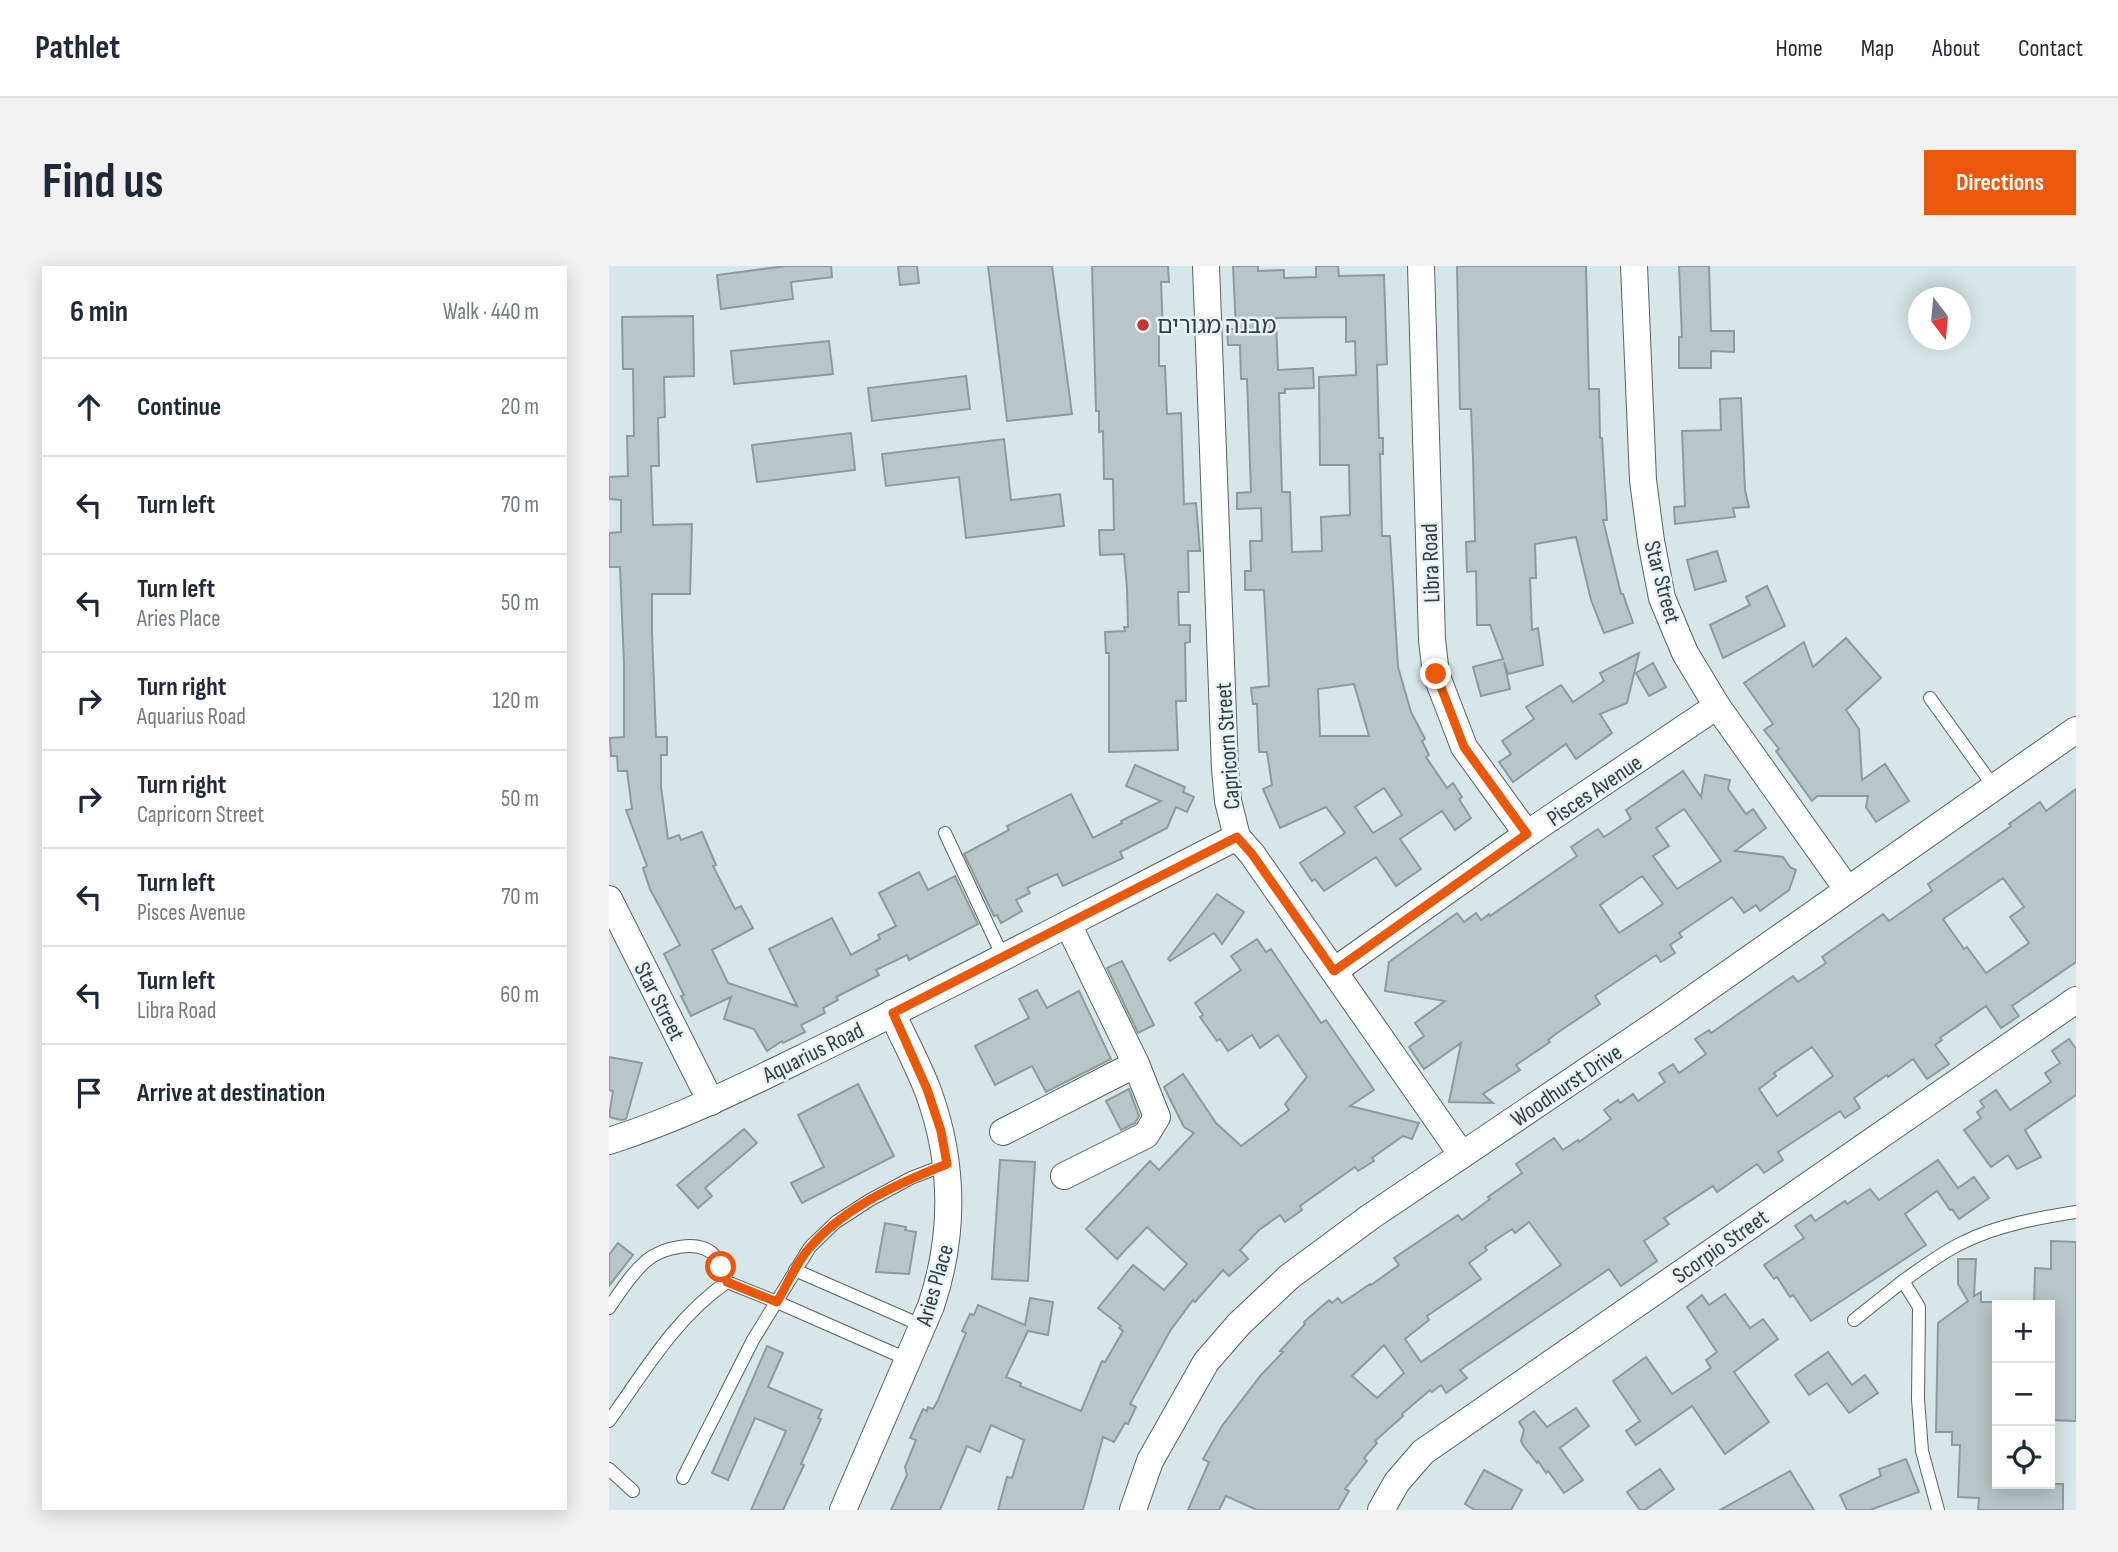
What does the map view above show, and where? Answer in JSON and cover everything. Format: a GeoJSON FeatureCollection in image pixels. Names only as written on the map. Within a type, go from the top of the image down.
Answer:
{"type":"FeatureCollection","features":[{"type":"Feature","properties":{"kind":"street","name":"Capricorn Street"},"geometry":{"type":"LineString","coordinates":[[1206,266],[1225,769],[1228,801],[1237,837],[1252,854],[1462,1155]]}},
{"type":"Feature","properties":{"kind":"street","name":"Libra Road"},"geometry":{"type":"LineString","coordinates":[[1421,266],[1432,640],[1436,674],[1464,747],[1527,834]]}},
{"type":"Feature","properties":{"kind":"street","name":"Star Street"},"geometry":{"type":"LineString","coordinates":[[1635,266],[1643,480],[1662,598],[1685,653],[1717,706],[1847,889]]}},
{"type":"Feature","properties":{"kind":"street","name":"Pisces Avenue"},"geometry":{"type":"LineString","coordinates":[[1334,971],[1527,834],[1717,706]]}},
{"type":"Feature","properties":{"kind":"street","name":"Woodhurst Drive"},"geometry":{"type":"LineString","coordinates":[[1133,1510],[1150,1461],[1206,1362],[1238,1324],[1289,1277],[2076,730]]}},
{"type":"Feature","properties":{"kind":"street","name":"Aquarius Road"},"geometry":{"type":"LineString","coordinates":[[609,1141],[658,1125],[711,1102],[893,1013],[1237,837]]}},
{"type":"Feature","properties":{"kind":"street","name":"Star Street"},"geometry":{"type":"LineString","coordinates":[[609,900],[711,1102]]}},
{"type":"Feature","properties":{"kind":"street"},"geometry":{"type":"LineString","coordinates":[[1063,1176],[1146,1135],[1157,1117],[1136,1064],[1067,924]]}},
{"type":"Feature","properties":{"kind":"street","name":"Scorpio Street"},"geometry":{"type":"LineString","coordinates":[[1381,1510],[1397,1482],[1423,1452],[2076,1000]]}},
{"type":"Feature","properties":{"kind":"street","name":"Aries Place"},"geometry":{"type":"LineString","coordinates":[[843,1510],[923,1326],[942,1273],[948,1241],[950,1213],[947,1164],[941,1131],[927,1089],[893,1013]]}},
{"type":"Feature","properties":{"kind":"street"},"geometry":{"type":"LineString","coordinates":[[1003,1132],[1136,1064]]}},
{"type":"Feature","properties":{"kind":"lane"},"geometry":{"type":"LineString","coordinates":[[1930,698],[1994,787]]}},
{"type":"Feature","properties":{"kind":"lane"},"geometry":{"type":"LineString","coordinates":[[945,833],[1003,957]]}},
{"type":"Feature","properties":{"kind":"lane"},"geometry":{"type":"LineString","coordinates":[[683,1478],[753,1340],[810,1247],[836,1222],[911,1178],[947,1164]]}},
{"type":"Feature","properties":{"kind":"lane"},"geometry":{"type":"LineString","coordinates":[[1854,1320],[1929,1262],[1965,1241],[2024,1221],[2076,1212]]}},
{"type":"Feature","properties":{"kind":"lane"},"geometry":{"type":"LineString","coordinates":[[609,1308],[647,1260],[665,1251],[688,1245],[705,1249],[715,1256],[727,1282],[909,1360]]}},
{"type":"Feature","properties":{"kind":"lane"},"geometry":{"type":"LineString","coordinates":[[795,1270],[923,1326]]}},
{"type":"Feature","properties":{"kind":"lane"},"geometry":{"type":"LineString","coordinates":[[1903,1281],[1919,1307],[1918,1399],[1922,1451],[1938,1510]]}},
{"type":"Feature","properties":{"kind":"lane"},"geometry":{"type":"LineString","coordinates":[[609,1422],[674,1331],[706,1297],[727,1282]]}},
{"type":"Feature","properties":{"kind":"lane"},"geometry":{"type":"LineString","coordinates":[[609,1469],[633,1491]]}},
{"type":"Feature","properties":{"kind":"building"},"geometry":{"type":"Polygon","coordinates":[[[786,266],[831,266],[832,277],[791,282],[793,299],[721,309],[717,275],[786,266]]]}},
{"type":"Feature","properties":{"kind":"building"},"geometry":{"type":"Polygon","coordinates":[[[898,266],[917,266],[919,283],[900,285],[898,266]]]}},
{"type":"Feature","properties":{"kind":"building"},"geometry":{"type":"Polygon","coordinates":[[[988,266],[1052,266],[1072,414],[1007,421],[988,266]]]}},
{"type":"Feature","properties":{"kind":"building"},"geometry":{"type":"Polygon","coordinates":[[[1092,266],[1168,266],[1169,282],[1161,282],[1163,331],[1159,332],[1159,366],[1165,366],[1167,414],[1181,413],[1184,504],[1196,503],[1200,551],[1188,551],[1189,592],[1178,592],[1179,625],[1190,625],[1190,642],[1185,643],[1186,701],[1176,701],[1178,750],[1109,752],[1109,653],[1106,653],[1105,632],[1125,631],[1124,627],[1128,627],[1127,588],[1124,554],[1100,555],[1099,530],[1114,530],[1113,479],[1104,479],[1103,431],[1099,432],[1099,411],[1096,411],[1092,266]]]}},
{"type":"Feature","properties":{"kind":"building"},"geometry":{"type":"Polygon","coordinates":[[[1233,266],[1258,266],[1258,271],[1284,270],[1284,278],[1316,277],[1316,266],[1338,266],[1339,276],[1384,275],[1387,364],[1377,365],[1379,438],[1383,438],[1383,454],[1380,454],[1382,536],[1390,536],[1398,667],[1411,712],[1425,739],[1422,741],[1429,755],[1426,757],[1447,788],[1453,783],[1471,818],[1455,830],[1442,811],[1400,839],[1421,869],[1396,886],[1376,857],[1324,891],[1315,879],[1312,881],[1300,863],[1345,833],[1326,807],[1280,828],[1263,789],[1272,785],[1267,752],[1259,752],[1257,704],[1253,704],[1251,688],[1269,686],[1264,590],[1245,590],[1245,571],[1251,571],[1250,541],[1262,541],[1261,508],[1237,509],[1237,493],[1251,492],[1247,379],[1241,379],[1240,345],[1228,345],[1227,329],[1236,329],[1233,266]],[[1346,317],[1276,318],[1278,370],[1313,368],[1314,388],[1285,389],[1285,393],[1279,393],[1282,492],[1290,492],[1292,552],[1322,551],[1321,517],[1350,515],[1349,465],[1320,465],[1319,377],[1356,375],[1355,341],[1346,342],[1346,317]],[[1354,684],[1318,689],[1320,736],[1369,736],[1354,684]],[[1384,788],[1355,807],[1373,833],[1402,815],[1384,788]]]}},
{"type":"Feature","properties":{"kind":"building"},"geometry":{"type":"Polygon","coordinates":[[[1457,266],[1586,266],[1589,389],[1599,389],[1607,520],[1603,520],[1621,594],[1633,623],[1604,633],[1591,600],[1576,537],[1535,544],[1536,578],[1530,578],[1532,630],[1538,628],[1543,665],[1508,674],[1504,662],[1510,689],[1481,696],[1473,667],[1503,659],[1490,625],[1477,625],[1476,571],[1467,572],[1466,542],[1475,541],[1473,458],[1471,409],[1460,409],[1457,266]]]}},
{"type":"Feature","properties":{"kind":"building"},"geometry":{"type":"Polygon","coordinates":[[[1679,266],[1709,266],[1711,331],[1734,331],[1734,352],[1711,351],[1711,368],[1679,368],[1679,337],[1682,337],[1679,266]]]}},
{"type":"Feature","properties":{"kind":"building"},"geometry":{"type":"Polygon","coordinates":[[[693,316],[694,376],[664,377],[665,417],[658,418],[659,466],[651,466],[653,525],[692,524],[690,594],[652,594],[652,632],[656,737],[667,737],[667,755],[661,755],[661,787],[668,839],[679,835],[681,840],[702,832],[716,865],[713,866],[735,909],[741,906],[753,928],[712,950],[728,983],[797,1006],[769,949],[832,918],[851,955],[880,939],[878,935],[896,926],[879,893],[919,872],[928,890],[955,876],[978,924],[909,960],[907,955],[876,970],[879,975],[836,997],[838,1000],[823,1008],[825,1013],[801,1025],[805,1032],[783,1043],[782,1041],[767,1051],[754,1029],[724,1019],[731,997],[691,1016],[664,954],[680,945],[650,889],[643,868],[647,866],[626,810],[632,809],[627,771],[618,771],[617,756],[611,756],[610,738],[624,737],[624,664],[620,567],[609,567],[609,533],[621,532],[621,500],[609,499],[609,477],[628,476],[627,436],[634,436],[633,369],[623,369],[622,317],[693,316]]]}},
{"type":"Feature","properties":{"kind":"building"},"geometry":{"type":"Polygon","coordinates":[[[829,341],[833,374],[734,384],[731,351],[829,341]]]}},
{"type":"Feature","properties":{"kind":"building"},"geometry":{"type":"Polygon","coordinates":[[[966,376],[970,409],[872,421],[868,388],[966,376]]]}},
{"type":"Feature","properties":{"kind":"building"},"geometry":{"type":"Polygon","coordinates":[[[1741,398],[1745,490],[1749,507],[1733,508],[1735,517],[1675,524],[1674,507],[1685,506],[1682,431],[1721,430],[1720,399],[1741,398]]]}},
{"type":"Feature","properties":{"kind":"building"},"geometry":{"type":"Polygon","coordinates":[[[851,433],[855,470],[757,482],[752,445],[851,433]]]}},
{"type":"Feature","properties":{"kind":"building"},"geometry":{"type":"Polygon","coordinates":[[[1004,439],[1011,500],[1060,494],[1064,526],[966,538],[959,477],[886,486],[882,454],[1004,439]]]}},
{"type":"Feature","properties":{"kind":"building"},"geometry":{"type":"Polygon","coordinates":[[[1717,551],[1726,581],[1695,590],[1687,560],[1717,551]]]}},
{"type":"Feature","properties":{"kind":"building"},"geometry":{"type":"Polygon","coordinates":[[[1767,586],[1785,626],[1723,658],[1710,625],[1750,605],[1746,597],[1767,586]]]}},
{"type":"Feature","properties":{"kind":"building"},"geometry":{"type":"Polygon","coordinates":[[[1846,638],[1881,678],[1846,710],[1859,729],[1862,780],[1885,764],[1909,801],[1876,822],[1866,807],[1868,796],[1817,796],[1812,801],[1776,751],[1779,749],[1764,730],[1773,724],[1744,683],[1804,642],[1813,667],[1846,638]]]}},
{"type":"Feature","properties":{"kind":"building"},"geometry":{"type":"Polygon","coordinates":[[[1639,653],[1627,703],[1600,714],[1612,733],[1576,759],[1566,744],[1513,782],[1499,762],[1511,754],[1502,741],[1534,719],[1526,707],[1561,685],[1573,702],[1604,681],[1600,673],[1639,653]]]}},
{"type":"Feature","properties":{"kind":"building"},"geometry":{"type":"Polygon","coordinates":[[[1653,663],[1666,687],[1649,696],[1636,673],[1653,663]]]}},
{"type":"Feature","properties":{"kind":"building"},"geometry":{"type":"Polygon","coordinates":[[[1135,765],[1185,787],[1183,792],[1194,797],[1187,812],[1176,807],[1167,828],[1120,852],[1123,858],[1063,886],[1057,874],[1027,888],[1030,893],[1016,900],[1022,911],[1001,923],[997,915],[994,916],[964,854],[1009,830],[1007,826],[1071,794],[1093,838],[1122,823],[1121,821],[1161,801],[1126,786],[1135,765]]]}},
{"type":"Feature","properties":{"kind":"building"},"geometry":{"type":"Polygon","coordinates":[[[1683,771],[1701,797],[1705,775],[1730,780],[1728,789],[1746,814],[1753,809],[1766,828],[1735,851],[1783,857],[1790,867],[1796,870],[1789,890],[1760,911],[1756,905],[1744,913],[1732,897],[1679,933],[1682,937],[1670,945],[1675,953],[1661,962],[1656,955],[1595,996],[1600,1004],[1516,1065],[1520,1070],[1483,1094],[1493,1103],[1449,1102],[1461,1043],[1424,1069],[1409,1047],[1424,1036],[1415,1023],[1445,1001],[1385,991],[1389,962],[1457,913],[1464,922],[1476,913],[1481,920],[1489,914],[1490,916],[1577,856],[1571,847],[1598,829],[1604,837],[1631,819],[1626,810],[1683,771]],[[1684,809],[1656,828],[1669,846],[1653,856],[1677,889],[1721,861],[1684,809]],[[1642,876],[1600,905],[1619,933],[1663,904],[1642,876]]]}},
{"type":"Feature","properties":{"kind":"building"},"geometry":{"type":"Polygon","coordinates":[[[2076,789],[2076,962],[2012,1006],[2019,1016],[2001,1028],[1986,1006],[1940,1038],[1942,1040],[1935,1045],[1949,1064],[1927,1079],[1913,1059],[1854,1098],[1860,1108],[1845,1118],[1840,1111],[1778,1152],[1783,1160],[1764,1173],[1757,1164],[1717,1192],[1713,1186],[1664,1218],[1669,1224],[1644,1241],[1657,1261],[1621,1286],[1609,1269],[1460,1370],[1467,1378],[1446,1393],[1441,1385],[1432,1392],[1430,1390],[1402,1414],[1403,1416],[1375,1441],[1377,1443],[1364,1458],[1367,1461],[1345,1489],[1349,1491],[1338,1510],[1257,1510],[1226,1496],[1219,1510],[1188,1510],[1209,1462],[1203,1459],[1222,1426],[1304,1322],[1329,1300],[1332,1303],[1338,1298],[1342,1303],[1371,1285],[1399,1265],[1394,1258],[1458,1215],[1462,1220],[1522,1173],[1516,1164],[1554,1138],[1563,1150],[1578,1140],[1579,1142],[1611,1119],[1604,1110],[1618,1100],[1620,1103],[1633,1094],[1638,1101],[1665,1082],[1659,1073],[1673,1064],[1679,1073],[1706,1054],[1695,1039],[1709,1030],[1711,1033],[1793,976],[1798,982],[1826,963],[1822,957],[1883,914],[1889,921],[1932,891],[1928,884],[2011,826],[2009,824],[2040,802],[2046,811],[2076,789]],[[2003,878],[1943,919],[1964,949],[1967,947],[1986,973],[2029,943],[2010,917],[2024,907],[2003,878]],[[1812,1047],[1774,1073],[1776,1076],[1759,1089],[1777,1116],[1833,1076],[1812,1047]],[[1529,1222],[1515,1233],[1512,1229],[1485,1247],[1487,1250],[1469,1263],[1481,1279],[1427,1316],[1429,1320],[1405,1339],[1421,1362],[1561,1265],[1529,1222]],[[1384,1345],[1352,1376],[1377,1398],[1404,1373],[1384,1345]]]}},
{"type":"Feature","properties":{"kind":"building"},"geometry":{"type":"Polygon","coordinates":[[[1217,894],[1244,912],[1222,944],[1214,933],[1170,961],[1168,959],[1217,894]]]}},
{"type":"Feature","properties":{"kind":"building"},"geometry":{"type":"Polygon","coordinates":[[[1257,939],[1266,952],[1271,949],[1321,1023],[1326,1020],[1374,1090],[1350,1106],[1419,1123],[1412,1139],[1403,1136],[1372,1158],[1374,1161],[1358,1171],[1355,1167],[1300,1206],[1302,1210],[1285,1222],[1280,1215],[1259,1230],[1240,1250],[1248,1259],[1229,1276],[1223,1270],[1195,1302],[1193,1300],[1170,1331],[1130,1404],[1136,1407],[1128,1424],[1125,1423],[1114,1442],[1103,1437],[1083,1510],[998,1510],[1007,1477],[1012,1478],[1024,1440],[991,1425],[980,1452],[967,1446],[940,1510],[891,1510],[907,1475],[905,1467],[916,1440],[910,1438],[923,1409],[933,1409],[938,1400],[966,1333],[962,1331],[978,1305],[1025,1325],[1030,1298],[1053,1302],[1048,1335],[1028,1331],[1006,1377],[1021,1383],[1020,1386],[1081,1411],[1102,1361],[1105,1362],[1123,1331],[1119,1328],[1121,1326],[1098,1308],[1133,1265],[1164,1290],[1187,1264],[1147,1227],[1117,1259],[1086,1229],[1150,1161],[1159,1170],[1194,1133],[1184,1127],[1164,1087],[1183,1074],[1216,1123],[1241,1146],[1289,1110],[1285,1104],[1307,1077],[1278,1035],[1260,1048],[1252,1035],[1228,1051],[1220,1039],[1217,1041],[1200,1017],[1203,1015],[1195,1003],[1241,970],[1231,956],[1257,939]]]}},
{"type":"Feature","properties":{"kind":"building"},"geometry":{"type":"Polygon","coordinates":[[[1122,961],[1154,1025],[1138,1033],[1107,968],[1122,961]]]}},
{"type":"Feature","properties":{"kind":"building"},"geometry":{"type":"Polygon","coordinates":[[[1037,990],[1047,1008],[1079,991],[1111,1059],[1046,1092],[1032,1066],[995,1085],[975,1046],[1029,1018],[1019,999],[1037,990]]]}},
{"type":"Feature","properties":{"kind":"building"},"geometry":{"type":"Polygon","coordinates":[[[2069,1039],[2076,1049],[2076,1095],[2025,1130],[2041,1157],[2017,1169],[2008,1155],[1991,1167],[1964,1130],[1981,1118],[1977,1112],[1984,1107],[1980,1101],[1996,1090],[2010,1110],[2051,1082],[2045,1073],[2060,1063],[2052,1051],[2069,1039]]]}},
{"type":"Feature","properties":{"kind":"building"},"geometry":{"type":"Polygon","coordinates":[[[609,1057],[642,1063],[626,1119],[609,1117],[613,1091],[609,1090],[609,1057]]]}},
{"type":"Feature","properties":{"kind":"building"},"geometry":{"type":"Polygon","coordinates":[[[858,1084],[894,1156],[802,1203],[791,1183],[824,1167],[798,1115],[858,1084]]]}},
{"type":"Feature","properties":{"kind":"building"},"geometry":{"type":"Polygon","coordinates":[[[1129,1089],[1139,1116],[1135,1123],[1121,1130],[1106,1101],[1129,1089]]]}},
{"type":"Feature","properties":{"kind":"building"},"geometry":{"type":"Polygon","coordinates":[[[744,1129],[757,1143],[705,1188],[712,1196],[698,1208],[677,1185],[744,1129]]]}},
{"type":"Feature","properties":{"kind":"building"},"geometry":{"type":"Polygon","coordinates":[[[1000,1160],[1035,1162],[1028,1281],[992,1279],[1000,1160]]]}},
{"type":"Feature","properties":{"kind":"building"},"geometry":{"type":"Polygon","coordinates":[[[1938,1160],[1958,1188],[1974,1177],[1989,1198],[1959,1219],[1937,1191],[1905,1214],[1926,1245],[1811,1321],[1793,1295],[1790,1297],[1777,1277],[1774,1279],[1764,1265],[1804,1238],[1795,1226],[1811,1215],[1815,1221],[1845,1201],[1847,1204],[1870,1189],[1879,1200],[1938,1160]]]}},
{"type":"Feature","properties":{"kind":"building"},"geometry":{"type":"Polygon","coordinates":[[[885,1223],[916,1232],[909,1274],[876,1272],[885,1223]]]}},
{"type":"Feature","properties":{"kind":"building"},"geometry":{"type":"Polygon","coordinates":[[[2051,1241],[2076,1242],[2076,1421],[2055,1420],[2055,1300],[2034,1300],[2035,1268],[2051,1269],[2051,1241]]]}},
{"type":"Feature","properties":{"kind":"building"},"geometry":{"type":"Polygon","coordinates":[[[618,1243],[633,1255],[609,1286],[609,1255],[618,1243]]]}},
{"type":"Feature","properties":{"kind":"building"},"geometry":{"type":"Polygon","coordinates":[[[1958,1259],[1976,1259],[1974,1296],[1981,1292],[1981,1302],[1992,1302],[1992,1489],[2055,1489],[2055,1484],[2063,1484],[2063,1510],[1978,1510],[1979,1498],[1958,1497],[1960,1445],[1952,1445],[1952,1432],[1936,1432],[1938,1323],[1968,1301],[1958,1284],[1958,1259]]]}},
{"type":"Feature","properties":{"kind":"building"},"geometry":{"type":"Polygon","coordinates":[[[1725,1294],[1750,1328],[1763,1319],[1778,1339],[1734,1372],[1769,1422],[1725,1454],[1692,1406],[1636,1445],[1626,1431],[1640,1421],[1613,1381],[1646,1357],[1672,1394],[1711,1368],[1706,1360],[1717,1352],[1687,1307],[1702,1295],[1709,1305],[1725,1294]]]}},
{"type":"Feature","properties":{"kind":"building"},"geometry":{"type":"Polygon","coordinates":[[[767,1346],[783,1353],[768,1387],[822,1410],[818,1418],[821,1419],[801,1464],[804,1465],[783,1510],[751,1510],[786,1431],[755,1418],[728,1480],[712,1473],[767,1346]]]}},
{"type":"Feature","properties":{"kind":"building"},"geometry":{"type":"Polygon","coordinates":[[[1828,1352],[1852,1385],[1865,1375],[1878,1393],[1849,1413],[1827,1383],[1809,1395],[1795,1375],[1828,1352]]]}},
{"type":"Feature","properties":{"kind":"building"},"geometry":{"type":"Polygon","coordinates":[[[1576,1408],[1589,1426],[1560,1448],[1583,1480],[1564,1493],[1548,1471],[1546,1473],[1523,1445],[1521,1441],[1524,1430],[1519,1422],[1534,1411],[1547,1427],[1576,1408]]]}},
{"type":"Feature","properties":{"kind":"building"},"geometry":{"type":"Polygon","coordinates":[[[1906,1459],[1919,1492],[1870,1510],[1847,1510],[1840,1495],[1881,1476],[1879,1469],[1906,1459]]]}},
{"type":"Feature","properties":{"kind":"building"},"geometry":{"type":"Polygon","coordinates":[[[1660,1469],[1674,1489],[1645,1510],[1640,1510],[1627,1492],[1660,1469]]]}},
{"type":"Feature","properties":{"kind":"building"},"geometry":{"type":"Polygon","coordinates":[[[1484,1470],[1522,1490],[1511,1510],[1475,1510],[1465,1504],[1484,1470]]]}},
{"type":"Feature","properties":{"kind":"building"},"geometry":{"type":"Polygon","coordinates":[[[1790,1471],[1814,1510],[1720,1510],[1790,1471]]]}},
{"type":"Feature","properties":{"kind":"place","name":"מבנה מגורים"},"geometry":{"type":"Point","coordinates":[1143,325]}},
{"type":"Feature","properties":{"kind":"route"},"geometry":{"type":"LineString","coordinates":[[721,1267],[727,1282],[777,1302],[810,1247],[836,1222],[911,1178],[947,1164],[941,1131],[927,1089],[893,1013],[1237,837],[1252,854],[1334,971],[1527,834],[1464,747],[1436,674]]}}]}
